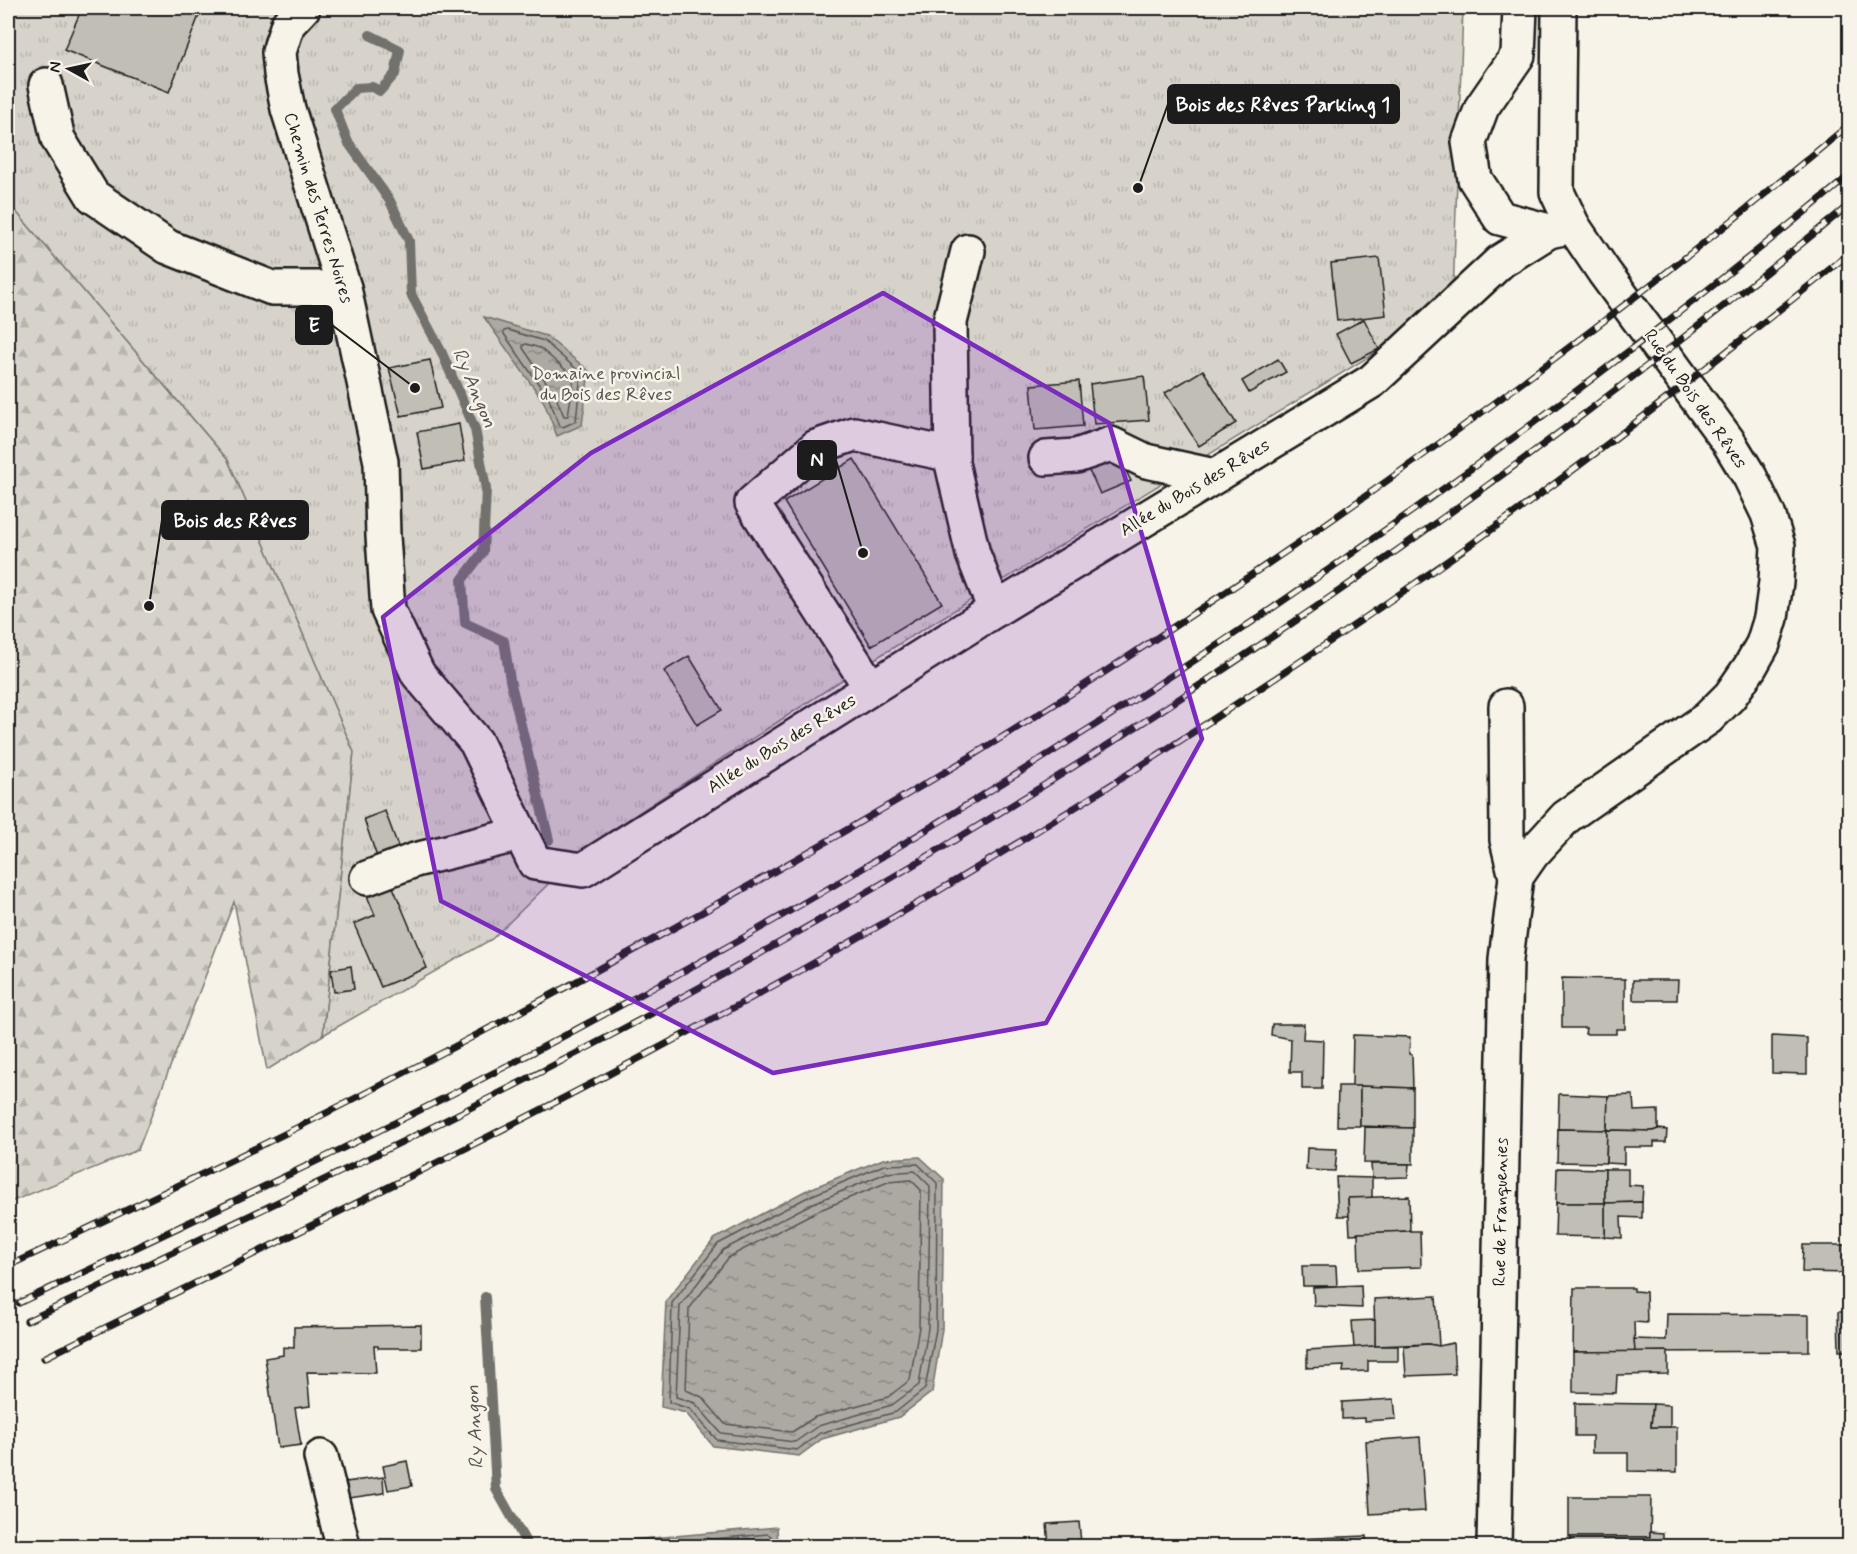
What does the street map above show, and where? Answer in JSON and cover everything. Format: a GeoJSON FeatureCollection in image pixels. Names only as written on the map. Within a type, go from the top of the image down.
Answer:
{"type":"FeatureCollection","features":[{"type":"Feature","properties":{"kind":"street","name":"Chemin des Terres Noires"},"geometry":{"type":"LineString","coordinates":[[303,8],[288,24],[279,52],[281,74],[288,109],[344,288],[381,462],[388,610],[418,674],[476,742],[535,863],[583,870]]}},
{"type":"Feature","properties":{"kind":"street"},"geometry":{"type":"LineString","coordinates":[[1520,8],[1518,55],[1482,107],[1469,142],[1474,179],[1500,218],[1561,228]]}},
{"type":"Feature","properties":{"kind":"street","name":"Rue du Bois des Rêves"},"geometry":{"type":"LineString","coordinates":[[1516,877],[1532,854],[1566,817],[1708,718],[1730,696],[1763,644],[1771,618],[1778,546],[1768,514],[1750,477],[1728,441],[1604,272],[1561,228],[1557,192],[1559,8]]}},
{"type":"Feature","properties":{"kind":"street"},"geometry":{"type":"LineString","coordinates":[[46,85],[58,139],[93,196],[168,247],[272,288],[344,288]]}},
{"type":"Feature","properties":{"kind":"street","name":"Allée du Bois des Rêves"},"geometry":{"type":"LineString","coordinates":[[583,870],[994,610],[1372,381],[1501,261],[1561,228]]}},
{"type":"Feature","properties":{"kind":"street"},"geometry":{"type":"LineString","coordinates":[[968,251],[950,322],[952,463],[973,554],[994,610]]}},
{"type":"Feature","properties":{"kind":"street"},"geometry":{"type":"LineString","coordinates":[[870,688],[752,502],[816,447],[854,434],[952,455]]}},
{"type":"Feature","properties":{"kind":"street"},"geometry":{"type":"LineString","coordinates":[[1046,458],[1077,456],[1111,444],[1146,461],[1215,476]]}},
{"type":"Feature","properties":{"kind":"street"},"geometry":{"type":"LineString","coordinates":[[1506,706],[1507,840],[1516,877]]}},
{"type":"Feature","properties":{"kind":"street"},"geometry":{"type":"LineString","coordinates":[[367,878],[415,860],[520,834]]}},
{"type":"Feature","properties":{"kind":"street","name":"Rue de Franquenies"},"geometry":{"type":"LineString","coordinates":[[1494,1546],[1506,959],[1516,877]]}},
{"type":"Feature","properties":{"kind":"street"},"geometry":{"type":"LineString","coordinates":[[321,1457],[343,1546]]}},
{"type":"Feature","properties":{"kind":"highlighted area"},"geometry":{"type":"Polygon","coordinates":[[[883,293],[1109,423],[1202,739],[1046,1023],[773,1073],[441,901],[383,617],[591,453],[883,293]]]}},
{"type":"Feature","properties":{"kind":"green space","name":"Domaine provincial du Bois des Rêves"},"geometry":{"type":"Polygon","coordinates":[[[8,8],[1463,8],[1453,295],[1424,323],[868,663],[586,847],[492,939],[323,1035],[354,752],[228,460],[8,202],[8,8]]]}},
{"type":"Feature","properties":{"kind":"green space"},"geometry":{"type":"Polygon","coordinates":[[[8,202],[228,460],[354,752],[323,1035],[267,1070],[234,902],[138,1150],[8,1203],[8,202]]]}},
{"type":"Feature","properties":{"kind":"water"},"geometry":{"type":"Polygon","coordinates":[[[484,317],[546,336],[589,371],[582,425],[557,436],[544,402],[484,317]]]}},
{"type":"Feature","properties":{"kind":"water"},"geometry":{"type":"Polygon","coordinates":[[[920,1157],[944,1179],[942,1329],[932,1392],[899,1417],[822,1439],[799,1456],[713,1446],[686,1413],[661,1407],[666,1301],[714,1239],[805,1191],[883,1159],[920,1157]]]}},
{"type":"Feature","properties":{"kind":"water"},"geometry":{"type":"Polygon","coordinates":[[[777,1527],[778,1546],[629,1546],[630,1540],[777,1527]]]}},
{"type":"Feature","properties":{"kind":"building"},"geometry":{"type":"Polygon","coordinates":[[[82,8],[202,8],[169,92],[64,50],[82,8]]]}},
{"type":"Feature","properties":{"kind":"building"},"geometry":{"type":"Polygon","coordinates":[[[1379,258],[1386,315],[1337,321],[1331,263],[1379,258]]]}},
{"type":"Feature","properties":{"kind":"building"},"geometry":{"type":"Polygon","coordinates":[[[1364,319],[1379,349],[1351,363],[1336,334],[1364,319]]]}},
{"type":"Feature","properties":{"kind":"building"},"geometry":{"type":"Polygon","coordinates":[[[1278,359],[1286,372],[1249,393],[1242,381],[1278,359]]]}},
{"type":"Feature","properties":{"kind":"building"},"geometry":{"type":"Polygon","coordinates":[[[430,360],[441,408],[401,416],[389,368],[430,360]]]}},
{"type":"Feature","properties":{"kind":"building"},"geometry":{"type":"Polygon","coordinates":[[[1203,370],[1236,423],[1199,446],[1165,393],[1203,370]]]}},
{"type":"Feature","properties":{"kind":"building"},"geometry":{"type":"Polygon","coordinates":[[[1144,376],[1149,420],[1094,424],[1090,384],[1144,376]]]}},
{"type":"Feature","properties":{"kind":"building"},"geometry":{"type":"Polygon","coordinates":[[[1079,381],[1083,426],[1035,430],[1031,385],[1079,381]]]}},
{"type":"Feature","properties":{"kind":"building"},"geometry":{"type":"Polygon","coordinates":[[[459,424],[465,461],[424,469],[417,432],[459,424]]]}},
{"type":"Feature","properties":{"kind":"building"},"geometry":{"type":"Polygon","coordinates":[[[1111,451],[1122,463],[1131,481],[1100,494],[1085,465],[1111,451]]]}},
{"type":"Feature","properties":{"kind":"building"},"geometry":{"type":"Polygon","coordinates":[[[854,459],[942,603],[871,646],[784,502],[854,459]]]}},
{"type":"Feature","properties":{"kind":"building"},"geometry":{"type":"Polygon","coordinates":[[[689,656],[722,710],[697,725],[664,671],[689,656]]]}},
{"type":"Feature","properties":{"kind":"building"},"geometry":{"type":"Polygon","coordinates":[[[385,811],[399,849],[377,857],[364,819],[385,811]]]}},
{"type":"Feature","properties":{"kind":"building"},"geometry":{"type":"Polygon","coordinates":[[[390,880],[427,968],[381,987],[354,924],[375,915],[365,891],[390,880]]]}},
{"type":"Feature","properties":{"kind":"building"},"geometry":{"type":"Polygon","coordinates":[[[351,966],[354,989],[334,992],[331,970],[351,966]]]}},
{"type":"Feature","properties":{"kind":"building"},"geometry":{"type":"Polygon","coordinates":[[[1562,978],[1625,979],[1625,1029],[1616,1029],[1616,1034],[1585,1034],[1586,1028],[1562,1028],[1562,978]]]}},
{"type":"Feature","properties":{"kind":"building"},"geometry":{"type":"Polygon","coordinates":[[[1633,980],[1678,980],[1677,1000],[1633,1000],[1633,980]]]}},
{"type":"Feature","properties":{"kind":"building"},"geometry":{"type":"Polygon","coordinates":[[[1272,1024],[1304,1024],[1303,1039],[1323,1040],[1322,1089],[1302,1089],[1302,1072],[1290,1072],[1291,1039],[1271,1035],[1272,1024]]]}},
{"type":"Feature","properties":{"kind":"building"},"geometry":{"type":"Polygon","coordinates":[[[1353,1035],[1410,1037],[1409,1054],[1412,1055],[1413,1088],[1352,1086],[1353,1035]]]}},
{"type":"Feature","properties":{"kind":"building"},"geometry":{"type":"Polygon","coordinates":[[[1772,1036],[1807,1038],[1807,1074],[1772,1073],[1772,1036]]]}},
{"type":"Feature","properties":{"kind":"building"},"geometry":{"type":"Polygon","coordinates":[[[1338,1086],[1360,1086],[1360,1126],[1337,1126],[1338,1086]]]}},
{"type":"Feature","properties":{"kind":"building"},"geometry":{"type":"Polygon","coordinates":[[[1360,1086],[1413,1088],[1413,1128],[1360,1126],[1360,1086]]]}},
{"type":"Feature","properties":{"kind":"building"},"geometry":{"type":"Polygon","coordinates":[[[1559,1094],[1608,1096],[1607,1130],[1558,1129],[1559,1094]]]}},
{"type":"Feature","properties":{"kind":"building"},"geometry":{"type":"Polygon","coordinates":[[[1633,1095],[1634,1111],[1658,1110],[1658,1129],[1653,1131],[1607,1130],[1608,1096],[1633,1095]]]}},
{"type":"Feature","properties":{"kind":"building"},"geometry":{"type":"Polygon","coordinates":[[[1365,1127],[1413,1128],[1413,1164],[1364,1163],[1365,1127]]]}},
{"type":"Feature","properties":{"kind":"building"},"geometry":{"type":"Polygon","coordinates":[[[1558,1129],[1607,1130],[1606,1163],[1557,1162],[1558,1129]]]}},
{"type":"Feature","properties":{"kind":"building"},"geometry":{"type":"Polygon","coordinates":[[[1607,1130],[1653,1131],[1667,1130],[1666,1142],[1654,1142],[1654,1147],[1624,1147],[1624,1164],[1606,1163],[1607,1130]]]}},
{"type":"Feature","properties":{"kind":"building"},"geometry":{"type":"Polygon","coordinates":[[[1307,1148],[1337,1149],[1335,1171],[1306,1170],[1307,1148]]]}},
{"type":"Feature","properties":{"kind":"building"},"geometry":{"type":"Polygon","coordinates":[[[1371,1164],[1409,1164],[1408,1177],[1372,1178],[1371,1164]]]}},
{"type":"Feature","properties":{"kind":"building"},"geometry":{"type":"Polygon","coordinates":[[[1557,1168],[1605,1169],[1605,1203],[1556,1203],[1557,1168]]]}},
{"type":"Feature","properties":{"kind":"building"},"geometry":{"type":"Polygon","coordinates":[[[1605,1169],[1628,1169],[1628,1185],[1643,1186],[1642,1202],[1605,1203],[1605,1169]]]}},
{"type":"Feature","properties":{"kind":"building"},"geometry":{"type":"Polygon","coordinates":[[[1336,1177],[1372,1178],[1372,1198],[1348,1198],[1349,1216],[1338,1216],[1336,1177]]]}},
{"type":"Feature","properties":{"kind":"building"},"geometry":{"type":"Polygon","coordinates":[[[1409,1196],[1410,1231],[1350,1234],[1348,1198],[1409,1196]]]}},
{"type":"Feature","properties":{"kind":"building"},"geometry":{"type":"Polygon","coordinates":[[[1642,1202],[1642,1218],[1621,1217],[1622,1238],[1605,1237],[1605,1203],[1642,1202]]]}},
{"type":"Feature","properties":{"kind":"building"},"geometry":{"type":"Polygon","coordinates":[[[1556,1203],[1605,1203],[1605,1237],[1555,1236],[1556,1203]]]}},
{"type":"Feature","properties":{"kind":"building"},"geometry":{"type":"Polygon","coordinates":[[[1420,1231],[1421,1267],[1359,1269],[1358,1233],[1420,1231]]]}},
{"type":"Feature","properties":{"kind":"building"},"geometry":{"type":"Polygon","coordinates":[[[1803,1245],[1850,1245],[1850,1273],[1802,1272],[1803,1245]]]}},
{"type":"Feature","properties":{"kind":"building"},"geometry":{"type":"Polygon","coordinates":[[[1302,1266],[1336,1266],[1337,1286],[1303,1286],[1302,1266]]]}},
{"type":"Feature","properties":{"kind":"building"},"geometry":{"type":"Polygon","coordinates":[[[1361,1285],[1362,1308],[1314,1306],[1313,1287],[1361,1285]]]}},
{"type":"Feature","properties":{"kind":"building"},"geometry":{"type":"Polygon","coordinates":[[[1574,1288],[1634,1288],[1634,1291],[1646,1292],[1647,1323],[1634,1322],[1635,1352],[1573,1352],[1574,1288]]]}},
{"type":"Feature","properties":{"kind":"building"},"geometry":{"type":"Polygon","coordinates":[[[1436,1296],[1439,1346],[1428,1344],[1375,1346],[1374,1299],[1436,1296]]]}},
{"type":"Feature","properties":{"kind":"building"},"geometry":{"type":"Polygon","coordinates":[[[1838,1312],[1850,1312],[1850,1351],[1839,1351],[1838,1312]]]}},
{"type":"Feature","properties":{"kind":"building"},"geometry":{"type":"Polygon","coordinates":[[[1667,1314],[1809,1315],[1809,1351],[1635,1352],[1634,1339],[1666,1340],[1667,1314]]]}},
{"type":"Feature","properties":{"kind":"building"},"geometry":{"type":"Polygon","coordinates":[[[1375,1320],[1375,1346],[1354,1348],[1352,1321],[1375,1320]]]}},
{"type":"Feature","properties":{"kind":"building"},"geometry":{"type":"Polygon","coordinates":[[[421,1325],[421,1348],[378,1348],[374,1346],[376,1373],[307,1372],[310,1406],[295,1408],[301,1445],[278,1448],[265,1358],[283,1355],[283,1347],[294,1348],[294,1327],[421,1325]]]}},
{"type":"Feature","properties":{"kind":"building"},"geometry":{"type":"Polygon","coordinates":[[[1453,1343],[1455,1374],[1406,1376],[1404,1346],[1428,1344],[1439,1346],[1453,1343]]]}},
{"type":"Feature","properties":{"kind":"building"},"geometry":{"type":"Polygon","coordinates":[[[1398,1346],[1398,1361],[1368,1361],[1368,1371],[1343,1372],[1344,1366],[1307,1368],[1307,1350],[1398,1346]]]}},
{"type":"Feature","properties":{"kind":"building"},"geometry":{"type":"Polygon","coordinates":[[[1668,1351],[1668,1374],[1617,1375],[1616,1393],[1573,1392],[1573,1352],[1668,1351]]]}},
{"type":"Feature","properties":{"kind":"building"},"geometry":{"type":"Polygon","coordinates":[[[1394,1399],[1396,1419],[1365,1421],[1365,1418],[1342,1419],[1342,1402],[1394,1399]]]}},
{"type":"Feature","properties":{"kind":"building"},"geometry":{"type":"Polygon","coordinates":[[[1575,1403],[1653,1404],[1651,1427],[1677,1427],[1677,1472],[1628,1471],[1628,1453],[1592,1453],[1592,1436],[1575,1436],[1575,1403]]]}},
{"type":"Feature","properties":{"kind":"building"},"geometry":{"type":"Polygon","coordinates":[[[1653,1404],[1670,1405],[1670,1427],[1651,1427],[1653,1404]]]}},
{"type":"Feature","properties":{"kind":"building"},"geometry":{"type":"Polygon","coordinates":[[[1420,1437],[1425,1511],[1370,1514],[1366,1441],[1420,1437]]]}},
{"type":"Feature","properties":{"kind":"building"},"geometry":{"type":"Polygon","coordinates":[[[407,1461],[412,1486],[388,1490],[383,1466],[407,1461]]]}},
{"type":"Feature","properties":{"kind":"building"},"geometry":{"type":"Polygon","coordinates":[[[383,1477],[384,1493],[349,1498],[346,1482],[383,1477]]]}},
{"type":"Feature","properties":{"kind":"building"},"geometry":{"type":"Polygon","coordinates":[[[1569,1497],[1651,1497],[1650,1537],[1569,1537],[1569,1497]]]}},
{"type":"Feature","properties":{"kind":"building"},"geometry":{"type":"Polygon","coordinates":[[[1079,1522],[1081,1543],[1049,1545],[1047,1524],[1079,1522]]]}},
{"type":"Feature","properties":{"kind":"building"},"geometry":{"type":"Polygon","coordinates":[[[1650,1532],[1663,1533],[1663,1546],[1572,1546],[1571,1537],[1650,1537],[1650,1532]]]}},
{"type":"Feature","properties":{"kind":"building"},"geometry":{"type":"Polygon","coordinates":[[[1366,1536],[1367,1546],[1292,1546],[1292,1539],[1366,1536]]]}},
{"type":"Feature","properties":{"kind":"waterway","name":"Ry Angon"},"geometry":{"type":"LineString","coordinates":[[370,35],[400,50],[395,74],[380,91],[372,87],[356,88],[335,109],[348,142],[390,201],[409,241],[411,294],[441,351],[475,429],[486,489],[483,552],[462,580],[465,623],[504,641],[510,680],[549,840]]}},
{"type":"Feature","properties":{"kind":"waterway","name":"Ry Angon"},"geometry":{"type":"LineString","coordinates":[[485,1297],[496,1489],[528,1546]]}},
{"type":"Feature","properties":{"kind":"railway"},"geometry":{"type":"LineString","coordinates":[[8,1266],[303,1125],[535,1004],[803,855],[1005,735],[1211,602],[1457,431],[1695,250],[1850,124]]}},
{"type":"Feature","properties":{"kind":"railway"},"geometry":{"type":"LineString","coordinates":[[19,1303],[319,1160],[525,1057],[756,930],[955,813],[1244,627],[1451,483],[1653,332],[1850,175]]}},
{"type":"Feature","properties":{"kind":"railway"},"geometry":{"type":"LineString","coordinates":[[27,1321],[294,1194],[558,1063],[731,970],[878,886],[1023,798],[1167,707],[1447,515],[1718,311],[1850,204]]}},
{"type":"Feature","properties":{"kind":"railway"},"geometry":{"type":"LineString","coordinates":[[44,1358],[377,1193],[598,1080],[816,962],[992,859],[1195,731],[1329,643],[1460,552],[1609,443],[1850,253]]}},
{"type":"Feature","properties":{"kind":"place","name":"Bois des Rêves Parking 1"},"geometry":{"type":"Point","coordinates":[1138,188]}},
{"type":"Feature","properties":{"kind":"place","name":"E"},"geometry":{"type":"Point","coordinates":[415,388]}},
{"type":"Feature","properties":{"kind":"place","name":"N"},"geometry":{"type":"Point","coordinates":[863,553]}},
{"type":"Feature","properties":{"kind":"place","name":"Bois des Rêves"},"geometry":{"type":"Point","coordinates":[149,606]}}]}
